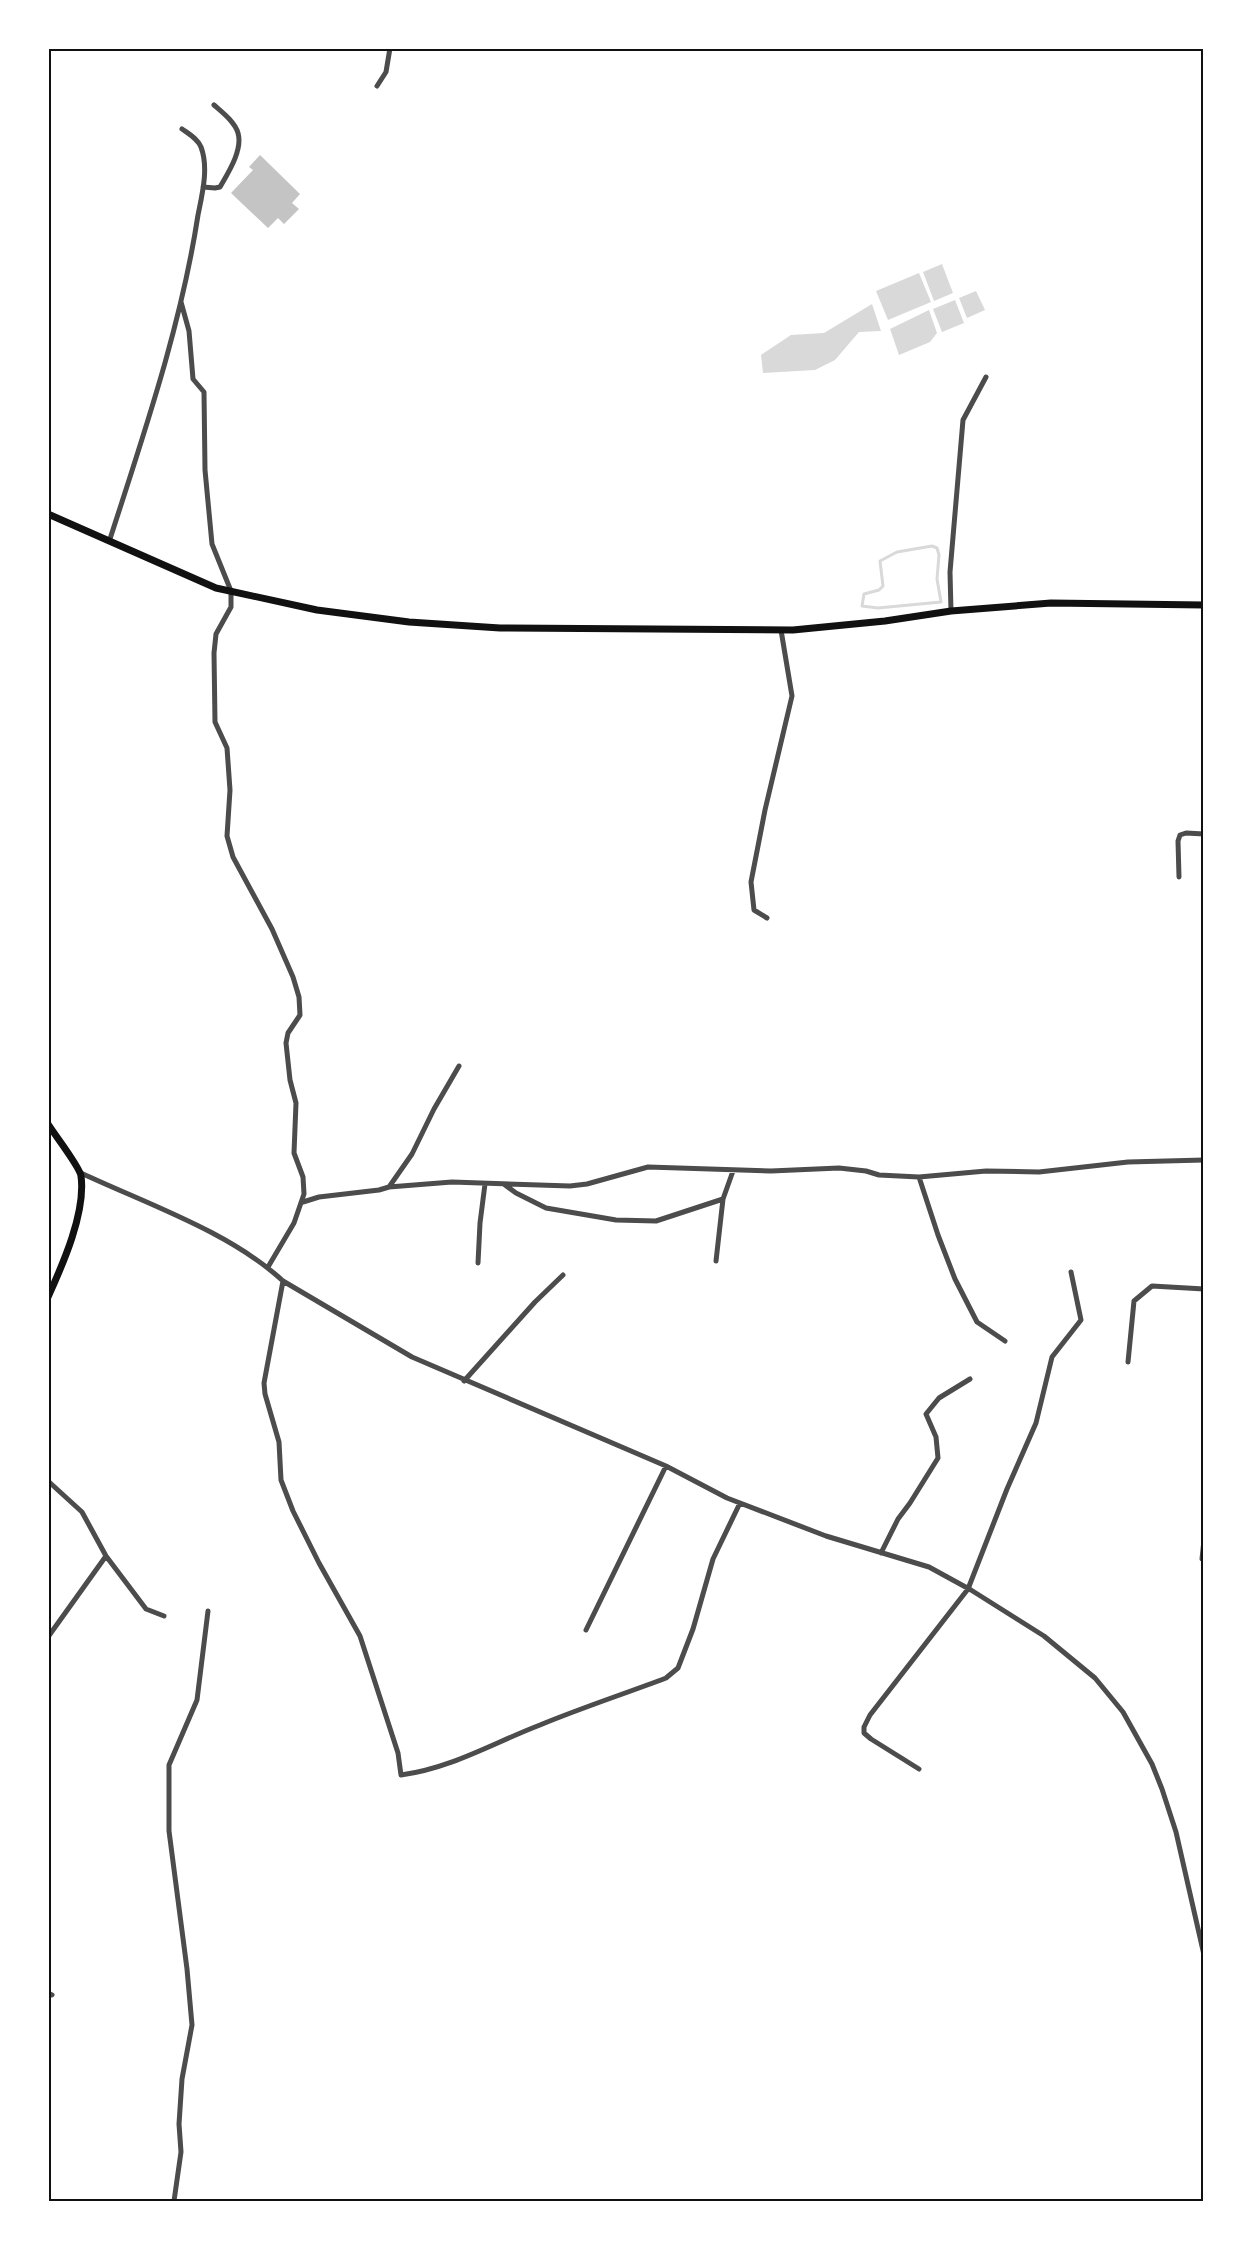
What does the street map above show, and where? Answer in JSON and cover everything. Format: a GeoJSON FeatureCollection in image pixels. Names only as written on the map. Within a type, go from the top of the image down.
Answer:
{"type":"FeatureCollection","features":[{"type":"Feature","properties":{"kind":"main road"},"geometry":{"type":"LineString","coordinates":[[48,513],[216,588],[317,610],[409,622],[500,628],[781,630],[885,621],[951,611],[1051,603],[1204,605]]}},
{"type":"Feature","properties":{"kind":"main road"},"geometry":{"type":"LineString","coordinates":[[48,1124],[81,1173],[80,1203],[73,1232],[48,1297]]}},
{"type":"Feature","properties":{"kind":"street"},"geometry":{"type":"LineString","coordinates":[[377,86],[386,72],[390,48]]}},
{"type":"Feature","properties":{"kind":"street"},"geometry":{"type":"LineString","coordinates":[[203,187],[215,189],[220,186],[237,153],[239,142],[234,124],[214,105]]}},
{"type":"Feature","properties":{"kind":"street"},"geometry":{"type":"LineString","coordinates":[[110,539],[181,302],[194,240],[203,187],[204,163],[201,146],[182,129]]}},
{"type":"Feature","properties":{"kind":"street"},"geometry":{"type":"LineString","coordinates":[[181,302],[189,331],[193,379],[204,392],[205,470],[212,544],[231,591],[231,607],[216,634],[213,653],[215,722],[227,748],[230,790],[227,836],[233,857],[272,929],[293,976],[299,997],[300,1015],[288,1033],[286,1043],[290,1080],[297,1103],[294,1153],[303,1177],[303,1202],[294,1223],[268,1267]]}},
{"type":"Feature","properties":{"kind":"street"},"geometry":{"type":"LineString","coordinates":[[951,611],[950,573],[963,420],[986,377]]}},
{"type":"Feature","properties":{"kind":"street"},"geometry":{"type":"LineString","coordinates":[[767,918],[753,910],[751,882],[765,810],[792,696],[781,630]]}},
{"type":"Feature","properties":{"kind":"street"},"geometry":{"type":"LineString","coordinates":[[1179,877],[1178,841],[1180,835],[1204,834]]}},
{"type":"Feature","properties":{"kind":"street"},"geometry":{"type":"LineString","coordinates":[[389,1187],[412,1154],[459,1066]]}},
{"type":"Feature","properties":{"kind":"street"},"geometry":{"type":"LineString","coordinates":[[303,1202],[319,1197],[389,1187],[452,1182],[570,1186],[587,1184],[648,1167],[733,1171],[839,1168],[879,1175],[919,1177],[986,1172],[1039,1172],[1128,1162],[1204,1160]]}},
{"type":"Feature","properties":{"kind":"street"},"geometry":{"type":"LineString","coordinates":[[716,1262],[723,1199],[733,1171]]}},
{"type":"Feature","properties":{"kind":"street"},"geometry":{"type":"LineString","coordinates":[[81,1173],[229,1243],[268,1267],[283,1281],[412,1357],[666,1466],[740,1503],[826,1536],[929,1567],[1044,1636],[1084,1669],[1116,1704],[1132,1726],[1162,1789],[1176,1832],[1204,1955]]}},
{"type":"Feature","properties":{"kind":"street"},"geometry":{"type":"LineString","coordinates":[[919,1177],[955,1279],[977,1322],[1005,1341]]}},
{"type":"Feature","properties":{"kind":"street"},"geometry":{"type":"LineString","coordinates":[[478,1263],[485,1184]]}},
{"type":"Feature","properties":{"kind":"street"},"geometry":{"type":"LineString","coordinates":[[505,1185],[546,1208],[616,1220],[656,1221],[723,1199]]}},
{"type":"Feature","properties":{"kind":"street"},"geometry":{"type":"LineString","coordinates":[[919,1769],[871,1739],[864,1733],[864,1726],[904,1669],[968,1589],[1007,1489],[1036,1423],[1052,1357],[1081,1320],[1071,1272]]}},
{"type":"Feature","properties":{"kind":"street"},"geometry":{"type":"LineString","coordinates":[[465,1381],[535,1302],[563,1275]]}},
{"type":"Feature","properties":{"kind":"street"},"geometry":{"type":"LineString","coordinates":[[283,1281],[264,1383],[279,1442],[281,1480],[293,1511],[319,1563],[360,1636],[398,1754],[401,1775],[428,1772],[483,1751],[539,1725],[666,1678],[678,1668],[693,1629],[713,1559],[740,1503]]}},
{"type":"Feature","properties":{"kind":"street"},"geometry":{"type":"LineString","coordinates":[[1128,1362],[1134,1301],[1152,1286],[1204,1289]]}},
{"type":"Feature","properties":{"kind":"street"},"geometry":{"type":"LineString","coordinates":[[881,1553],[898,1519],[938,1458],[936,1437],[926,1414],[939,1398],[970,1379]]}},
{"type":"Feature","properties":{"kind":"street"},"geometry":{"type":"LineString","coordinates":[[586,1630],[666,1466]]}},
{"type":"Feature","properties":{"kind":"street"},"geometry":{"type":"LineString","coordinates":[[48,1481],[82,1512],[106,1556],[146,1610],[164,1616]]}},
{"type":"Feature","properties":{"kind":"street"},"geometry":{"type":"LineString","coordinates":[[1203,1559],[1204,1540]]}},
{"type":"Feature","properties":{"kind":"street"},"geometry":{"type":"LineString","coordinates":[[48,1637],[106,1556]]}},
{"type":"Feature","properties":{"kind":"street"},"geometry":{"type":"LineString","coordinates":[[174,2201],[181,2152],[179,2124],[182,2079],[192,2025],[186,1959],[169,1831],[169,1765],[197,1700],[208,1611]]}},
{"type":"Feature","properties":{"kind":"shaded area"},"geometry":{"type":"Polygon","coordinates":[[[942,264],[953,293],[934,301],[923,272],[942,264]]]}},
{"type":"Feature","properties":{"kind":"shaded area"},"geometry":{"type":"Polygon","coordinates":[[[919,273],[931,302],[888,320],[876,291],[919,273]]]}},
{"type":"Feature","properties":{"kind":"shaded area"},"geometry":{"type":"Polygon","coordinates":[[[976,291],[985,310],[967,318],[959,298],[976,291]]]}},
{"type":"Feature","properties":{"kind":"shaded area"},"geometry":{"type":"Polygon","coordinates":[[[955,300],[964,323],[942,332],[933,309],[955,300]]]}},
{"type":"Feature","properties":{"kind":"shaded area"},"geometry":{"type":"Polygon","coordinates":[[[872,304],[881,331],[859,332],[835,360],[815,370],[763,373],[761,355],[791,335],[824,333],[872,304]]]}},
{"type":"Feature","properties":{"kind":"shaded area"},"geometry":{"type":"Polygon","coordinates":[[[929,310],[937,333],[930,342],[899,355],[890,329],[929,310]]]}},
{"type":"Feature","properties":{"kind":"building"},"geometry":{"type":"Polygon","coordinates":[[[260,155],[300,194],[292,203],[299,209],[284,224],[278,218],[268,228],[231,193],[253,170],[249,167],[260,155]]]}},
{"type":"Feature","properties":{"kind":"waterway"},"geometry":{"type":"LineString","coordinates":[[932,546],[937,548],[939,555],[937,579],[941,602],[878,608],[862,606],[864,594],[879,590],[883,586],[880,561],[897,552],[932,546]]}}]}
